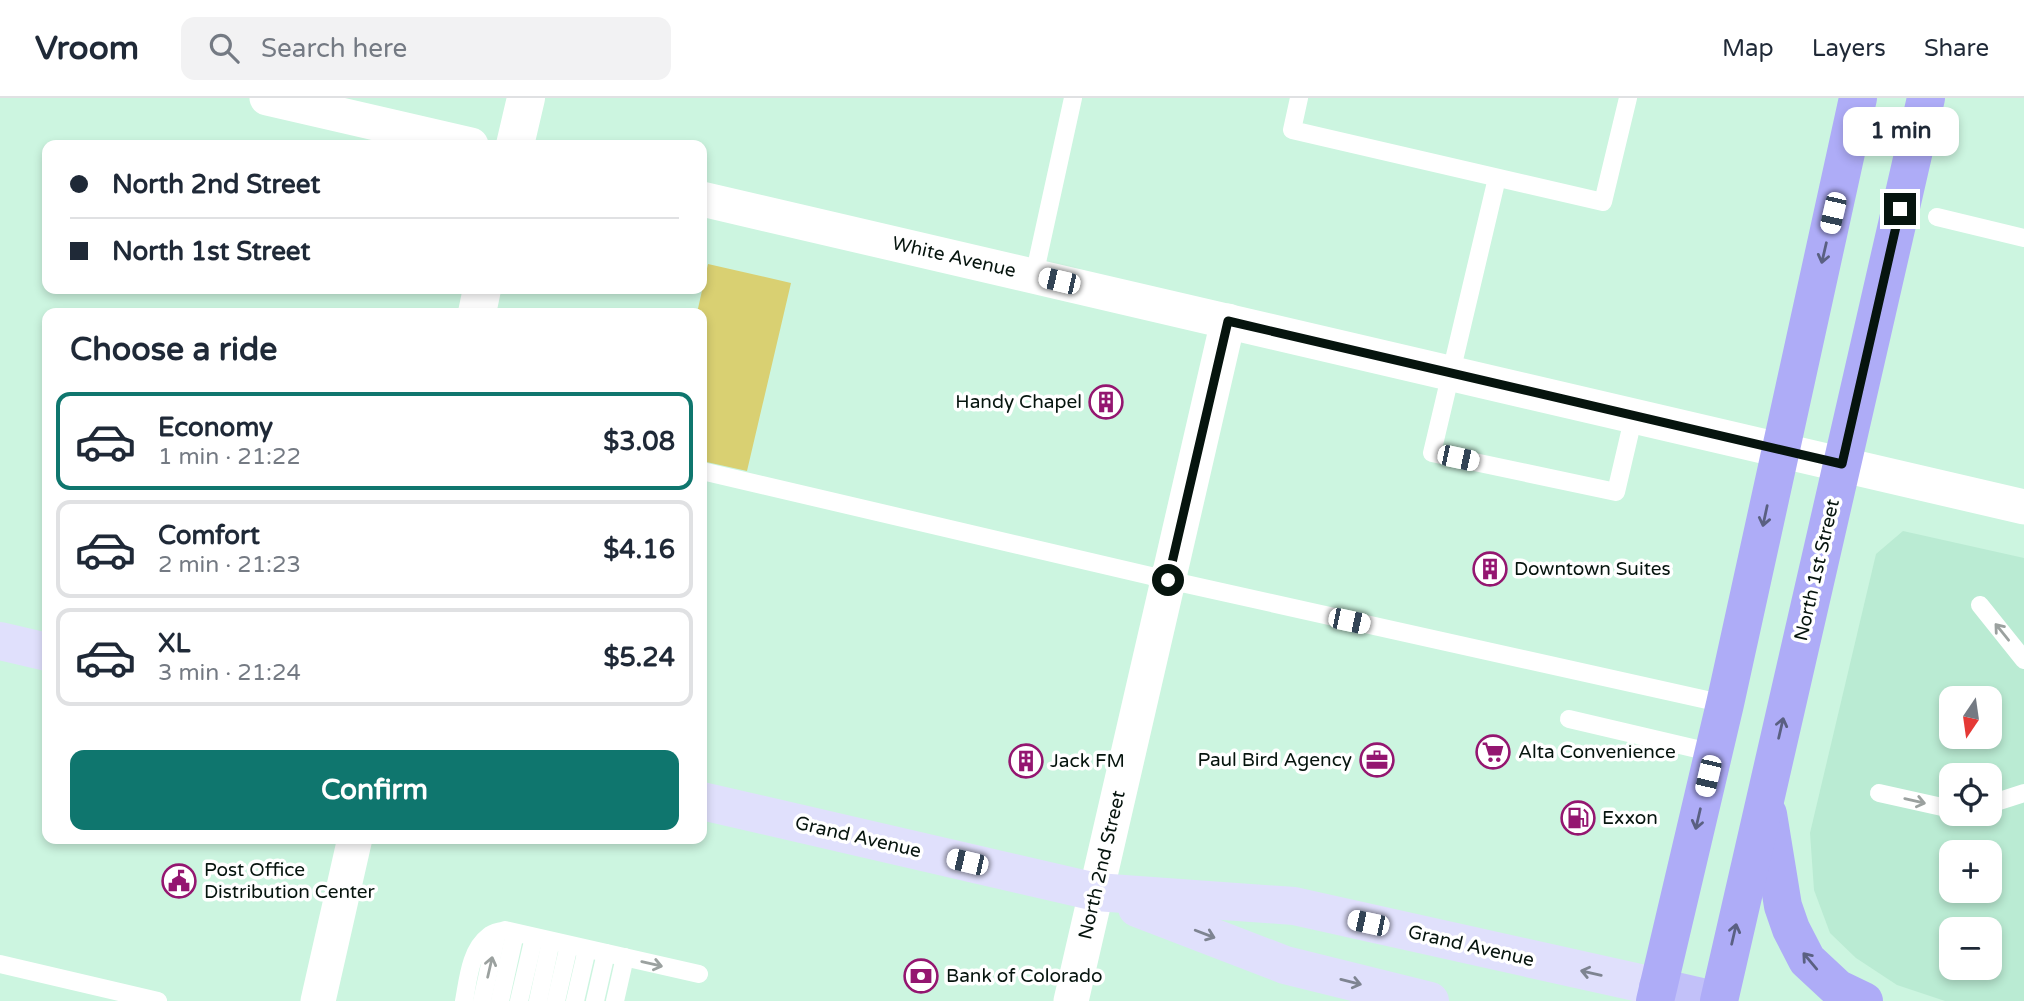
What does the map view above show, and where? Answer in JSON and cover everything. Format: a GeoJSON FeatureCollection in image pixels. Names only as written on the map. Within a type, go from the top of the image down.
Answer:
{"type":"FeatureCollection","features":[{"type":"Feature","properties":{"kind":"highway"},"geometry":{"type":"LineString","coordinates":[[1656,994],[1714,753],[1858,98]]}},
{"type":"Feature","properties":{"kind":"highway","name":"North 1st Street"},"geometry":{"type":"LineString","coordinates":[[1719,1001],[1926,98]]}},
{"type":"Feature","properties":{"kind":"highway"},"geometry":{"type":"LineString","coordinates":[[1765,794],[1783,906],[1791,929],[1807,960],[1837,988],[1864,1001]]}},
{"type":"Feature","properties":{"kind":"main road"},"geometry":{"type":"LineString","coordinates":[[0,641],[42,651]]}},
{"type":"Feature","properties":{"kind":"main road","name":"Grand Avenue"},"geometry":{"type":"LineString","coordinates":[[707,803],[1096,892],[1285,965],[1430,1001]]}},
{"type":"Feature","properties":{"kind":"main road","name":"Grand Avenue"},"geometry":{"type":"LineString","coordinates":[[1096,892],[1294,906],[1656,994],[1719,1001]]}},
{"type":"Feature","properties":{"kind":"street"},"geometry":{"type":"LineString","coordinates":[[267,98],[449,140]]}},
{"type":"Feature","properties":{"kind":"street"},"geometry":{"type":"LineString","coordinates":[[516,140],[526,98]]}},
{"type":"Feature","properties":{"kind":"street","name":"White Avenue"},"geometry":{"type":"LineString","coordinates":[[707,200],[2024,507]]}},
{"type":"Feature","properties":{"kind":"street","name":"North 2nd Street"},"geometry":{"type":"LineString","coordinates":[[1071,1001],[1228,321]]}},
{"type":"Feature","properties":{"kind":"street"},"geometry":{"type":"LineString","coordinates":[[318,1001],[354,844]]}},
{"type":"Feature","properties":{"kind":"lane"},"geometry":{"type":"LineString","coordinates":[[1034,276],[1073,98]]}},
{"type":"Feature","properties":{"kind":"lane"},"geometry":{"type":"LineString","coordinates":[[1299,98],[1292,130],[1604,202],[1628,98]]}},
{"type":"Feature","properties":{"kind":"lane"},"geometry":{"type":"LineString","coordinates":[[1497,178],[1432,453],[1616,492],[1634,415]]}},
{"type":"Feature","properties":{"kind":"lane"},"geometry":{"type":"LineString","coordinates":[[1937,217],[2024,238]]}},
{"type":"Feature","properties":{"kind":"lane"},"geometry":{"type":"LineString","coordinates":[[707,472],[1168,580],[1725,704]]}},
{"type":"Feature","properties":{"kind":"lane"},"geometry":{"type":"LineString","coordinates":[[1980,605],[2024,660]]}},
{"type":"Feature","properties":{"kind":"lane"},"geometry":{"type":"LineString","coordinates":[[1569,719],[1714,753]]}},
{"type":"Feature","properties":{"kind":"lane"},"geometry":{"type":"LineString","coordinates":[[1879,793],[1939,806]]}},
{"type":"Feature","properties":{"kind":"lane"},"geometry":{"type":"LineString","coordinates":[[2002,800],[2024,793]]}},
{"type":"Feature","properties":{"kind":"lane"},"geometry":{"type":"LineString","coordinates":[[482,1001],[506,933]]}},
{"type":"Feature","properties":{"kind":"lane"},"geometry":{"type":"LineString","coordinates":[[500,1001],[506,933]]}},
{"type":"Feature","properties":{"kind":"lane"},"geometry":{"type":"LineString","coordinates":[[464,1001],[477,952],[491,934],[506,933],[552,941],[699,975]]}},
{"type":"Feature","properties":{"kind":"lane"},"geometry":{"type":"LineString","coordinates":[[519,1001],[552,941]]}},
{"type":"Feature","properties":{"kind":"lane"},"geometry":{"type":"LineString","coordinates":[[538,1001],[552,941]]}},
{"type":"Feature","properties":{"kind":"lane"},"geometry":{"type":"LineString","coordinates":[[552,941],[556,1001]]}},
{"type":"Feature","properties":{"kind":"lane"},"geometry":{"type":"LineString","coordinates":[[575,1001],[587,949]]}},
{"type":"Feature","properties":{"kind":"lane"},"geometry":{"type":"LineString","coordinates":[[594,1001],[606,953]]}},
{"type":"Feature","properties":{"kind":"lane"},"geometry":{"type":"LineString","coordinates":[[615,1001],[625,957]]}},
{"type":"Feature","properties":{"kind":"lane"},"geometry":{"type":"LineString","coordinates":[[0,964],[158,1001]]}},
{"type":"Feature","properties":{"kind":"shaded area"},"geometry":{"type":"Polygon","coordinates":[[[708,264],[791,283],[747,471],[707,462],[707,308],[698,308],[701,294],[707,294],[708,264]]]}},
{"type":"Feature","properties":{"kind":"shaded area"},"geometry":{"type":"Polygon","coordinates":[[[1903,531],[2024,558],[2024,1001],[1945,1001],[1897,985],[1856,958],[1830,933],[1814,890],[1810,833],[1876,554],[1903,531]]]}},
{"type":"Feature","properties":{"kind":"place","name":"Handy Chapel"},"geometry":{"type":"Point","coordinates":[1106,402]}},
{"type":"Feature","properties":{"kind":"place","name":"Downtown Suites"},"geometry":{"type":"Point","coordinates":[1490,569]}},
{"type":"Feature","properties":{"kind":"place","name":"Alta Convenience"},"geometry":{"type":"Point","coordinates":[1493,752]}},
{"type":"Feature","properties":{"kind":"place","name":"Paul Bird Agency"},"geometry":{"type":"Point","coordinates":[1377,760]}},
{"type":"Feature","properties":{"kind":"place","name":"Jack FM"},"geometry":{"type":"Point","coordinates":[1026,761]}},
{"type":"Feature","properties":{"kind":"place","name":"Exxon"},"geometry":{"type":"Point","coordinates":[1578,818]}},
{"type":"Feature","properties":{"kind":"place","name":"Post Office Distribution Center"},"geometry":{"type":"Point","coordinates":[179,881]}},
{"type":"Feature","properties":{"kind":"place","name":"Bank of Colorado"},"geometry":{"type":"Point","coordinates":[921,976]}},
{"type":"Feature","properties":{"kind":"route"},"geometry":{"type":"LineString","coordinates":[[1168,580],[1228,321],[1842,464],[1900,209]]}}]}
